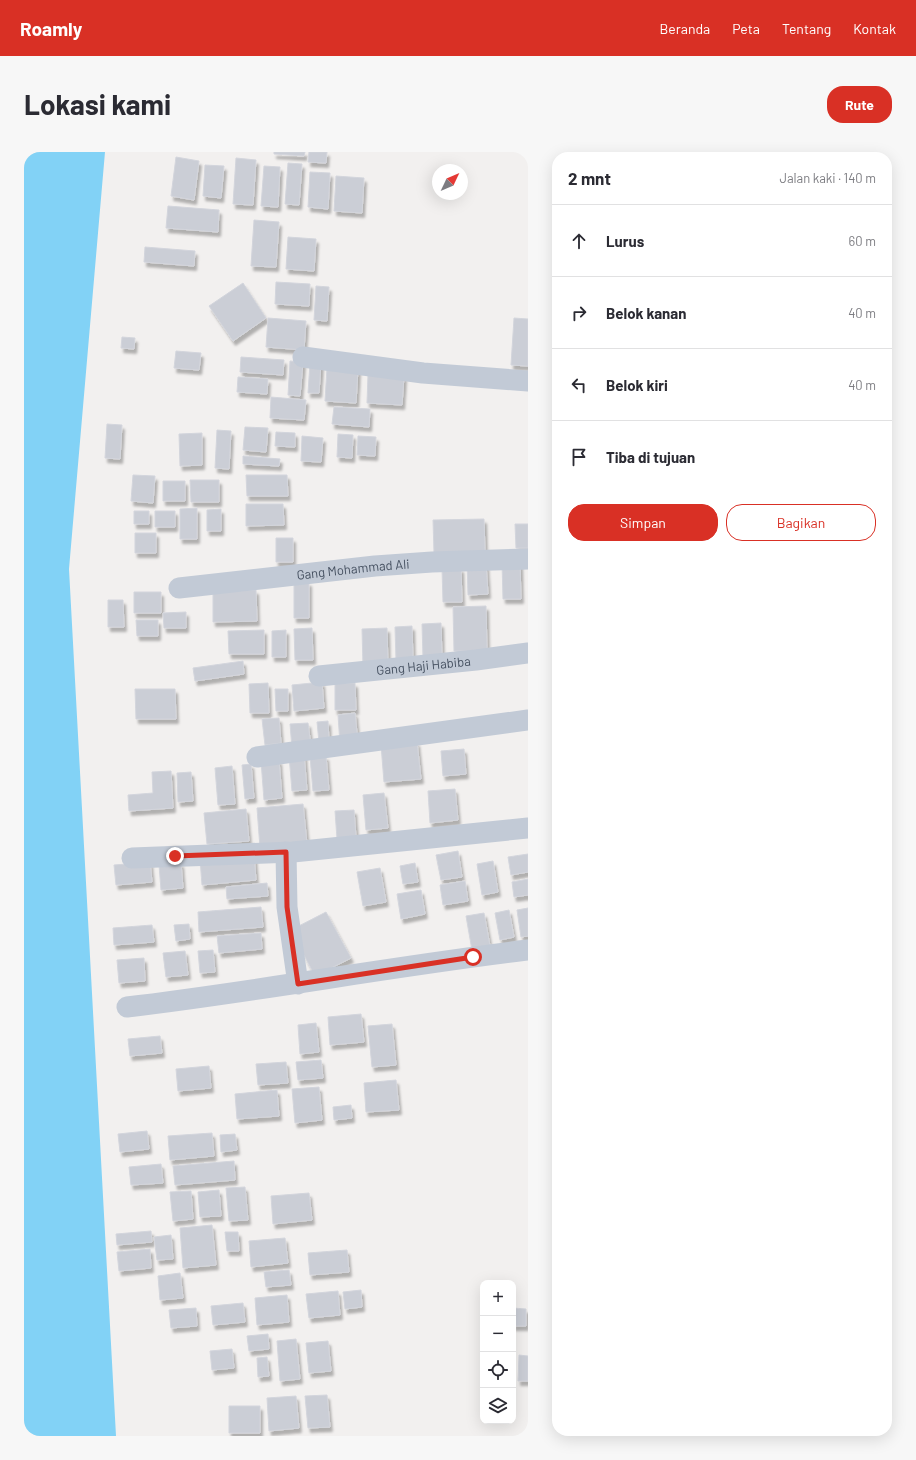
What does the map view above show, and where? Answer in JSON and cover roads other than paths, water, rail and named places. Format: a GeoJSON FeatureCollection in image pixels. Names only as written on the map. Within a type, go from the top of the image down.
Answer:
{"type":"FeatureCollection","features":[{"type":"Feature","properties":{"kind":"street"},"geometry":{"type":"LineString","coordinates":[[303,357],[422,373],[528,381]]}},
{"type":"Feature","properties":{"kind":"street","name":"Gang Mohammad Ali"},"geometry":{"type":"LineString","coordinates":[[179,588],[375,566],[432,562],[528,559]]}},
{"type":"Feature","properties":{"kind":"street","name":"Gang Haji Habiba"},"geometry":{"type":"LineString","coordinates":[[319,676],[476,660],[528,653]]}},
{"type":"Feature","properties":{"kind":"street"},"geometry":{"type":"LineString","coordinates":[[257,758],[528,720]]}},
{"type":"Feature","properties":{"kind":"street"},"geometry":{"type":"LineString","coordinates":[[132,858],[286,852],[412,841],[528,828]]}},
{"type":"Feature","properties":{"kind":"street"},"geometry":{"type":"LineString","coordinates":[[286,852],[287,907],[298,984]]}},
{"type":"Feature","properties":{"kind":"street"},"geometry":{"type":"LineString","coordinates":[[127,1007],[298,984],[528,950]]}},
{"type":"Feature","properties":{"kind":"water"},"geometry":{"type":"Polygon","coordinates":[[[24,152],[105,152],[69,569],[116,1436],[24,1436],[24,152]]]}}]}
